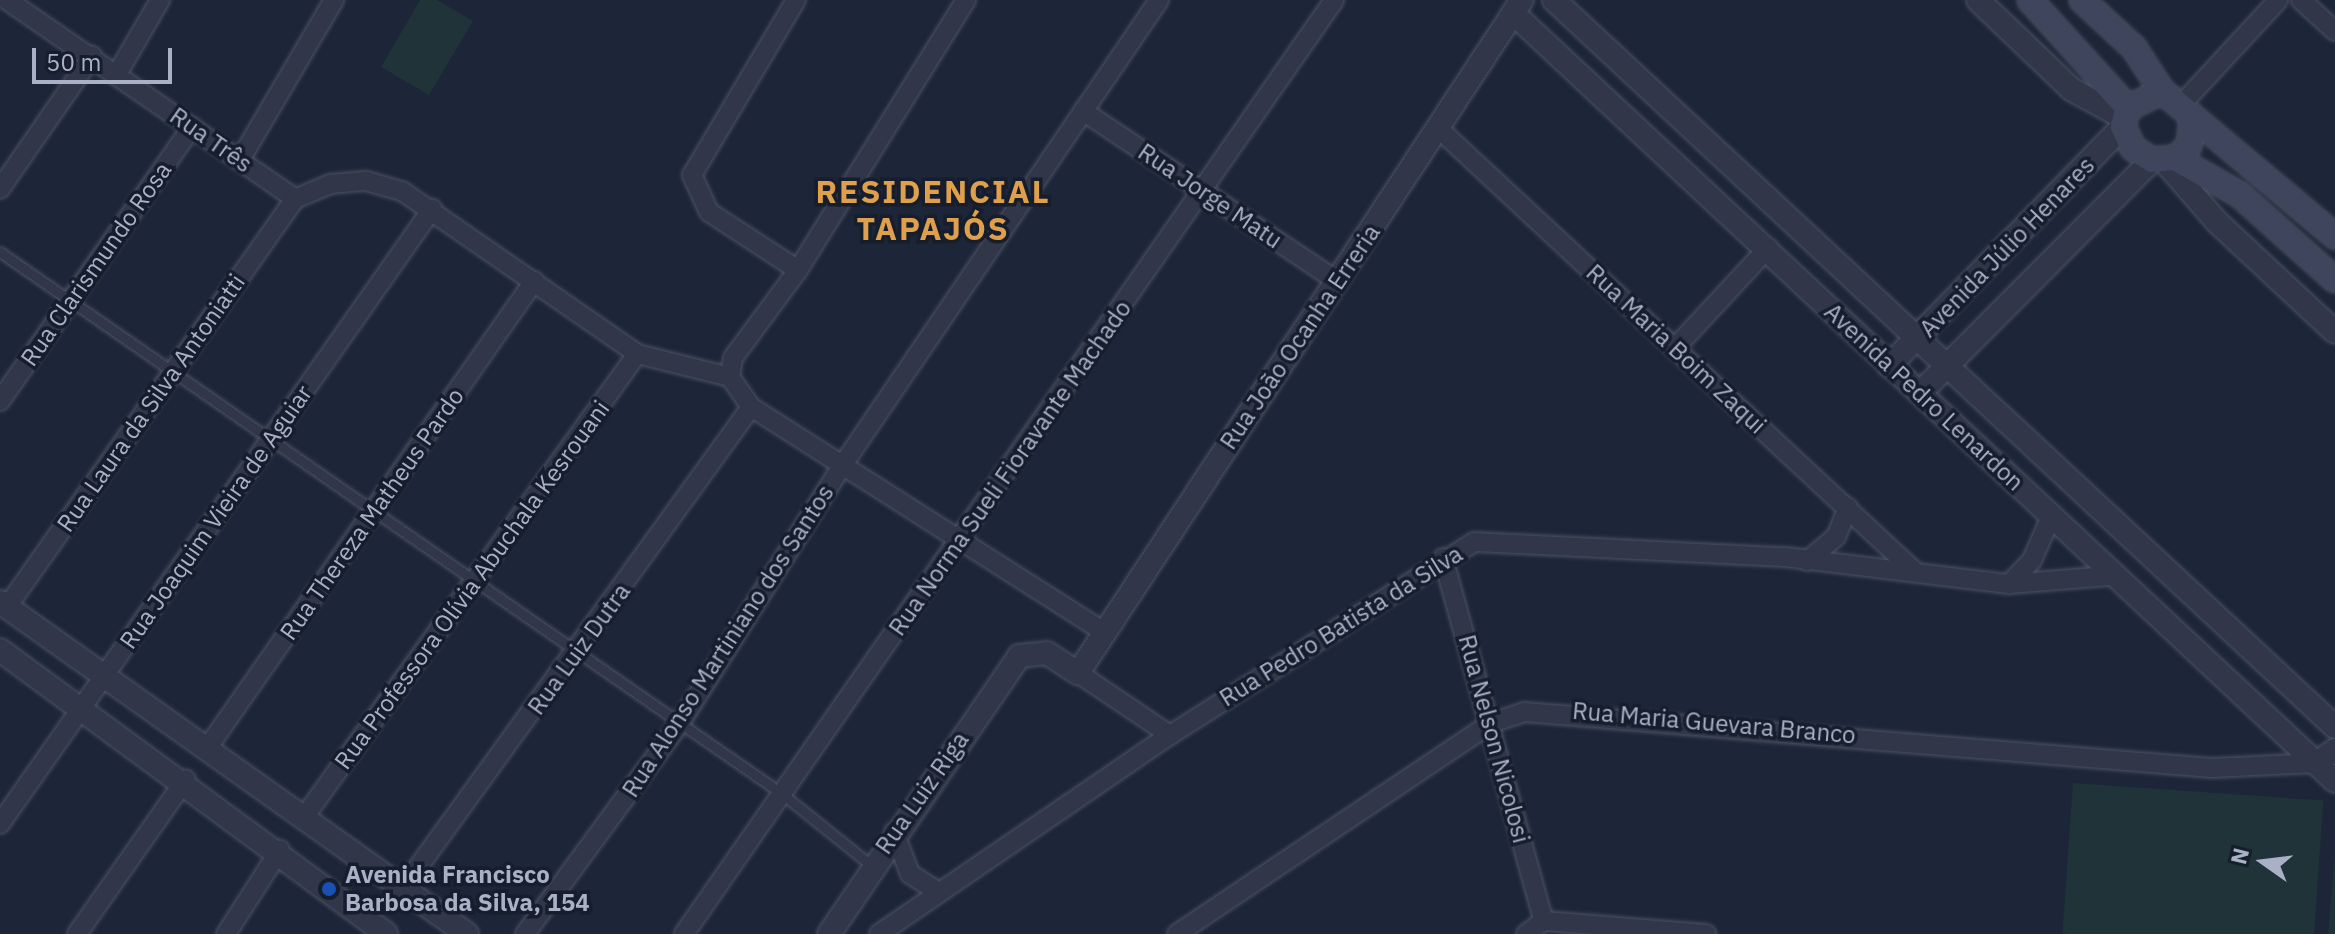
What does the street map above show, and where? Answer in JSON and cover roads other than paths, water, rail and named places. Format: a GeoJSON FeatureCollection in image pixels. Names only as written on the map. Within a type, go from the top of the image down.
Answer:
{"type":"FeatureCollection","features":[{"type":"Feature","properties":{"kind":"main road"},"geometry":{"type":"LineString","coordinates":[[2030,0],[2125,117],[2133,148],[2240,195],[2335,280]]}},
{"type":"Feature","properties":{"kind":"main road"},"geometry":{"type":"LineString","coordinates":[[2082,0],[2134,48],[2178,105],[2335,236]]}},
{"type":"Feature","properties":{"kind":"main road"},"geometry":{"type":"LineString","coordinates":[[2125,117],[2178,105]]}},
{"type":"Feature","properties":{"kind":"main road"},"geometry":{"type":"LineString","coordinates":[[2164,160],[2189,146],[2178,105]]}},
{"type":"Feature","properties":{"kind":"street","name":"Rua Três"},"geometry":{"type":"LineString","coordinates":[[7,0],[295,199]]}},
{"type":"Feature","properties":{"kind":"street"},"geometry":{"type":"LineString","coordinates":[[117,74],[160,0]]}},
{"type":"Feature","properties":{"kind":"street"},"geometry":{"type":"LineString","coordinates":[[240,160],[334,0]]}},
{"type":"Feature","properties":{"kind":"street"},"geometry":{"type":"LineString","coordinates":[[796,0],[698,154],[694,188],[709,212],[798,270]]}},
{"type":"Feature","properties":{"kind":"street"},"geometry":{"type":"LineString","coordinates":[[730,377],[733,358],[798,270],[966,0]]}},
{"type":"Feature","properties":{"kind":"street","name":"Rua Alonso Martiniano dos Santos"},"geometry":{"type":"LineString","coordinates":[[525,934],[680,723],[844,463],[1159,0]]}},
{"type":"Feature","properties":{"kind":"street","name":"Rua Norma Sueli Fioravante Machado"},"geometry":{"type":"LineString","coordinates":[[684,934],[1203,193],[1334,0]]}},
{"type":"Feature","properties":{"kind":"street","name":"Avenida Pedro Lenardon"},"geometry":{"type":"LineString","coordinates":[[1554,0],[1922,336],[2121,533],[2335,727]]}},
{"type":"Feature","properties":{"kind":"street"},"geometry":{"type":"LineString","coordinates":[[1978,0],[2071,89],[2125,117]]}},
{"type":"Feature","properties":{"kind":"street"},"geometry":{"type":"LineString","coordinates":[[2178,105],[2278,0]]}},
{"type":"Feature","properties":{"kind":"street"},"geometry":{"type":"LineString","coordinates":[[2301,0],[2335,31]]}},
{"type":"Feature","properties":{"kind":"street","name":"Avenida Pedro Lenardon"},"geometry":{"type":"LineString","coordinates":[[1514,4],[2109,576],[2326,756],[2335,781]]}},
{"type":"Feature","properties":{"kind":"street","name":"Rua João Ocanha Erreria"},"geometry":{"type":"LineString","coordinates":[[1078,673],[1102,631],[1439,129],[1514,4]]}},
{"type":"Feature","properties":{"kind":"street"},"geometry":{"type":"LineString","coordinates":[[0,189],[92,56]]}},
{"type":"Feature","properties":{"kind":"street","name":"Rua Jorge Matu"},"geometry":{"type":"LineString","coordinates":[[1083,111],[1337,281]]}},
{"type":"Feature","properties":{"kind":"street","name":"Avenida Júlio Henares"},"geometry":{"type":"LineString","coordinates":[[1889,366],[1922,336],[2125,117]]}},
{"type":"Feature","properties":{"kind":"street","name":"Rua Clarismundo Rosa"},"geometry":{"type":"LineString","coordinates":[[0,401],[192,127]]}},
{"type":"Feature","properties":{"kind":"street","name":"Rua Maria Boim Zaqui"},"geometry":{"type":"LineString","coordinates":[[1439,129],[1913,570]]}},
{"type":"Feature","properties":{"kind":"street"},"geometry":{"type":"LineString","coordinates":[[2164,160],[2217,222],[2335,332]]}},
{"type":"Feature","properties":{"kind":"street","name":"Avenida Júlio Henares"},"geometry":{"type":"LineString","coordinates":[[1920,393],[2164,160]]}},
{"type":"Feature","properties":{"kind":"street"},"geometry":{"type":"LineString","coordinates":[[295,199],[330,184],[366,181],[432,209],[637,354],[730,377],[751,407],[844,463],[1102,631]]}},
{"type":"Feature","properties":{"kind":"street","name":"Rua Laura da Silva Antoniatti"},"geometry":{"type":"LineString","coordinates":[[4,604],[295,199]]}},
{"type":"Feature","properties":{"kind":"street","name":"Rua Joaquim Vieira de Aguiar"},"geometry":{"type":"LineString","coordinates":[[0,824],[432,209]]}},
{"type":"Feature","properties":{"kind":"street"},"geometry":{"type":"LineString","coordinates":[[1675,348],[1768,248]]}},
{"type":"Feature","properties":{"kind":"street","name":"Rua Thereza Matheus Pardo"},"geometry":{"type":"LineString","coordinates":[[208,747],[534,281]]}},
{"type":"Feature","properties":{"kind":"street","name":"Rua Professora Olívia Abuchala Kesrouani"},"geometry":{"type":"LineString","coordinates":[[305,816],[479,583],[637,354]]}},
{"type":"Feature","properties":{"kind":"street","name":"Rua Luiz Dutra"},"geometry":{"type":"LineString","coordinates":[[403,888],[579,653],[751,407]]}},
{"type":"Feature","properties":{"kind":"street"},"geometry":{"type":"LineString","coordinates":[[1807,561],[1836,537],[1848,507]]}},
{"type":"Feature","properties":{"kind":"street"},"geometry":{"type":"LineString","coordinates":[[2009,584],[2032,560],[2051,517]]}},
{"type":"Feature","properties":{"kind":"street","name":"Rua Pedro Batista da Silva"},"geometry":{"type":"LineString","coordinates":[[879,934],[1170,735],[1443,558],[1474,542],[1512,539],[1807,561],[1913,570],[2009,584],[2109,576]]}},
{"type":"Feature","properties":{"kind":"street","name":"Rua Nelson Nicolosi"},"geometry":{"type":"LineString","coordinates":[[1443,558],[1544,921]]}},
{"type":"Feature","properties":{"kind":"street"},"geometry":{"type":"LineString","coordinates":[[4,604],[467,934]]}},
{"type":"Feature","properties":{"kind":"street"},"geometry":{"type":"LineString","coordinates":[[0,650],[186,779],[280,850],[380,932]]}},
{"type":"Feature","properties":{"kind":"street","name":"Rua Luiz Riga"},"geometry":{"type":"LineString","coordinates":[[829,934],[871,865],[1019,656],[1047,653],[1078,673]]}},
{"type":"Feature","properties":{"kind":"street"},"geometry":{"type":"LineString","coordinates":[[1078,673],[1170,735]]}},
{"type":"Feature","properties":{"kind":"street","name":"Rua Maria Guevara Branco"},"geometry":{"type":"LineString","coordinates":[[1177,934],[1491,723],[1554,709],[2212,768],[2326,756]]}},
{"type":"Feature","properties":{"kind":"street"},"geometry":{"type":"LineString","coordinates":[[77,934],[186,779]]}},
{"type":"Feature","properties":{"kind":"street"},"geometry":{"type":"LineString","coordinates":[[894,832],[910,874],[939,892]]}},
{"type":"Feature","properties":{"kind":"street"},"geometry":{"type":"LineString","coordinates":[[226,934],[280,850]]}},
{"type":"Feature","properties":{"kind":"street"},"geometry":{"type":"LineString","coordinates":[[1526,934],[1544,921],[1706,934]]}},
{"type":"Feature","properties":{"kind":"lane"},"geometry":{"type":"LineString","coordinates":[[0,252],[781,793],[871,865]]}},
{"type":"Feature","properties":{"kind":"place","name":"Avenida Francisco Barbosa da Silva, 154"},"geometry":{"type":"Point","coordinates":[329,889]}},
{"type":"Feature","properties":{"kind":"district","name":"RESIDENCIAL TAPAJÓS"},"geometry":{"type":"Point","coordinates":[933,210]}}]}
